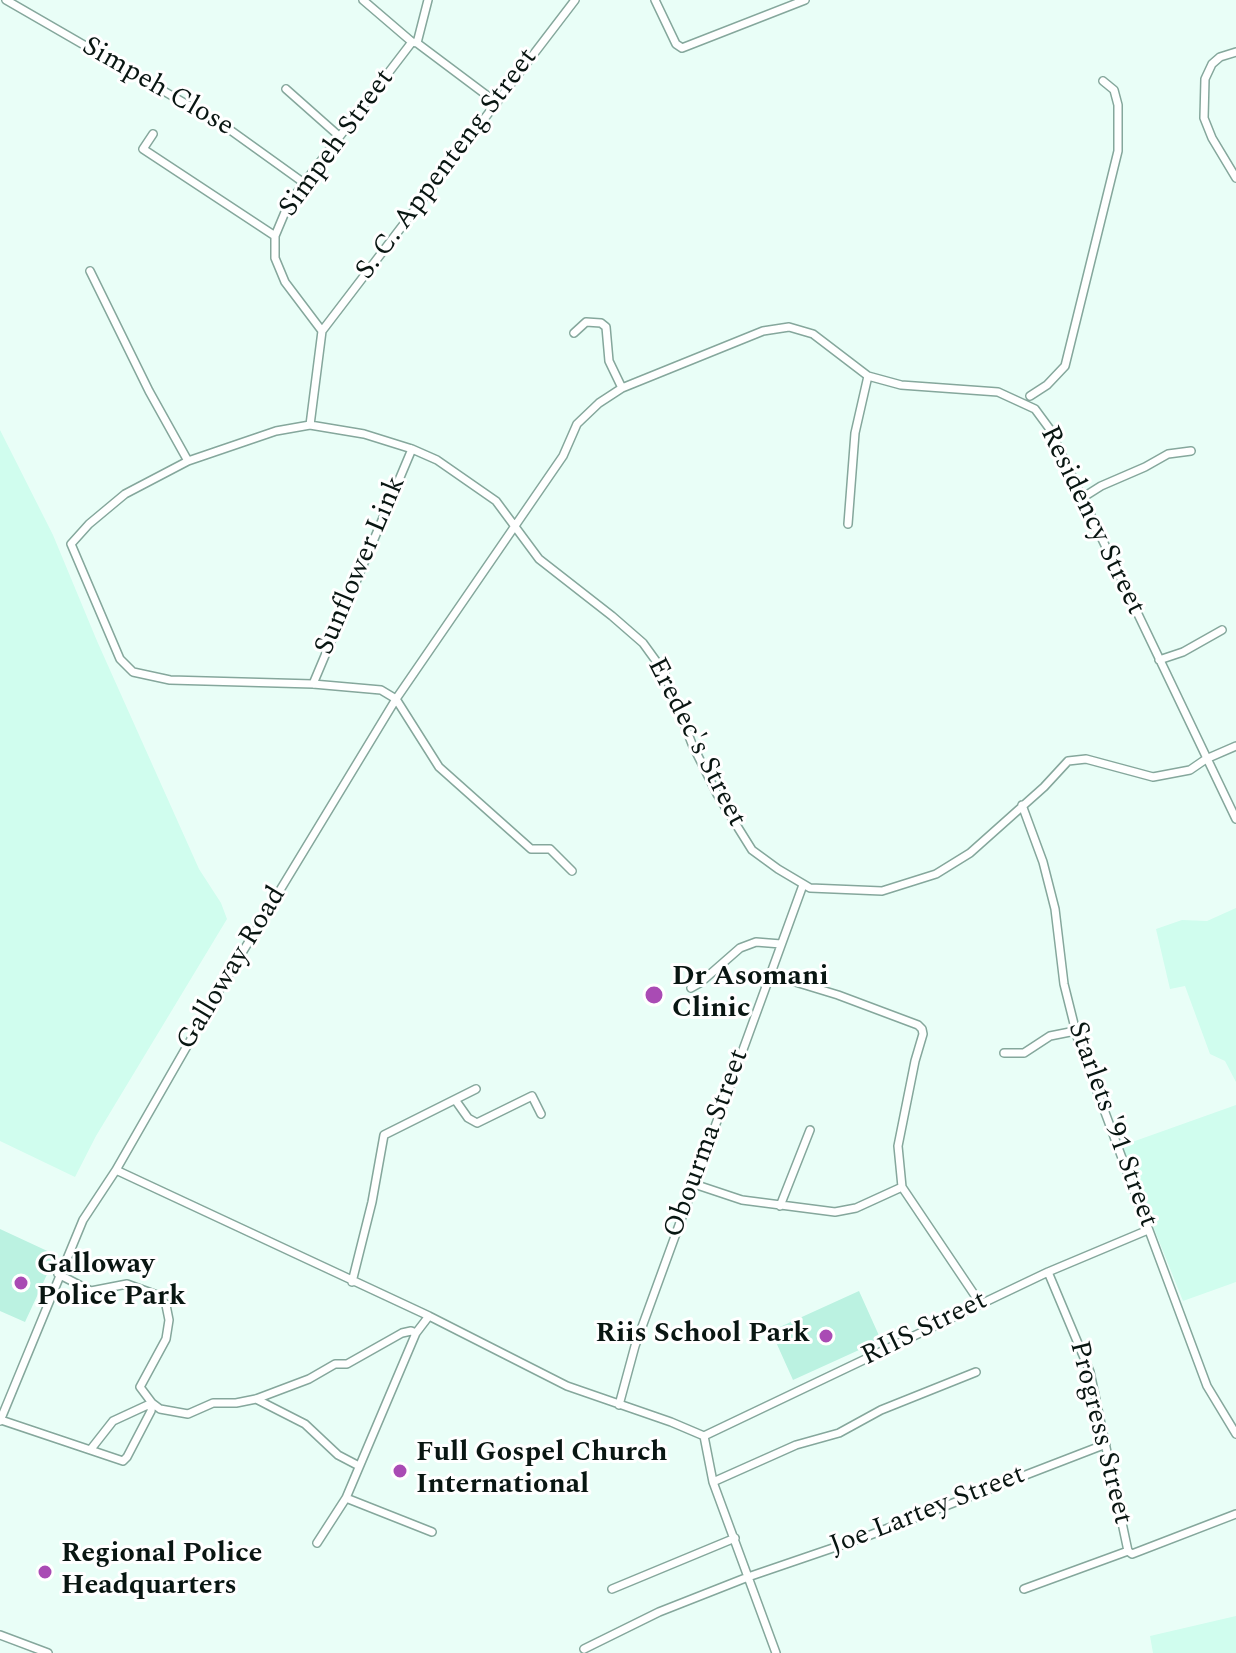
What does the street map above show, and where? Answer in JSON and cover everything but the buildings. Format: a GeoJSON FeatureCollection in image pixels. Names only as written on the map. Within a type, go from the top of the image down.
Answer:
{"type":"FeatureCollection","features":[{"type":"Feature","properties":{"kind":"street","name":"Simpeh Close"},"geometry":{"type":"LineString","coordinates":[[6,0],[226,127],[304,183]]}},
{"type":"Feature","properties":{"kind":"street"},"geometry":{"type":"LineString","coordinates":[[363,0],[497,103]]}},
{"type":"Feature","properties":{"kind":"street"},"geometry":{"type":"LineString","coordinates":[[414,42],[428,0]]}},
{"type":"Feature","properties":{"kind":"street","name":"S. C. Appenteng Street"},"geometry":{"type":"LineString","coordinates":[[322,331],[575,0]]}},
{"type":"Feature","properties":{"kind":"street"},"geometry":{"type":"LineString","coordinates":[[655,0],[676,44],[682,48],[805,0]]}},
{"type":"Feature","properties":{"kind":"street","name":"Simpeh Street"},"geometry":{"type":"LineString","coordinates":[[322,331],[285,282],[275,258],[275,236],[288,205],[414,42]]}},
{"type":"Feature","properties":{"kind":"street"},"geometry":{"type":"LineString","coordinates":[[1236,52],[1220,57],[1212,64],[1205,79],[1204,118],[1236,178]]}},
{"type":"Feature","properties":{"kind":"street"},"geometry":{"type":"LineString","coordinates":[[1030,396],[1047,385],[1065,366],[1118,151],[1118,105],[1114,90],[1103,81]]}},
{"type":"Feature","properties":{"kind":"street"},"geometry":{"type":"LineString","coordinates":[[286,89],[339,136]]}},
{"type":"Feature","properties":{"kind":"street"},"geometry":{"type":"LineString","coordinates":[[153,134],[143,149],[275,236]]}},
{"type":"Feature","properties":{"kind":"street"},"geometry":{"type":"LineString","coordinates":[[90,271],[149,391],[188,461]]}},
{"type":"Feature","properties":{"kind":"street"},"geometry":{"type":"LineString","coordinates":[[574,333],[586,322],[601,323],[606,327],[609,361],[622,388]]}},
{"type":"Feature","properties":{"kind":"street","name":"Residency Street"},"geometry":{"type":"LineString","coordinates":[[506,538],[563,456],[577,424],[599,403],[622,388],[763,331],[789,327],[813,334],[868,376],[901,385],[998,392],[1035,409],[1049,428],[1236,819]]}},
{"type":"Feature","properties":{"kind":"street"},"geometry":{"type":"LineString","coordinates":[[322,331],[310,425],[276,431],[188,461],[125,494],[71,544],[120,659],[133,672],[170,680],[374,688],[396,699],[439,767],[531,849],[550,849],[572,871]]}},
{"type":"Feature","properties":{"kind":"street"},"geometry":{"type":"LineString","coordinates":[[848,524],[855,433],[868,376]]}},
{"type":"Feature","properties":{"kind":"street","name":"Eredec's Street"},"geometry":{"type":"LineString","coordinates":[[310,425],[364,434],[412,449],[437,460],[496,501],[539,559],[643,643],[664,672],[692,744],[717,794],[752,850],[810,888],[882,891],[936,874],[970,853],[1044,787],[1062,765],[1075,759],[1153,777],[1190,770],[1236,746]]}},
{"type":"Feature","properties":{"kind":"street","name":"Sunflower Link"},"geometry":{"type":"LineString","coordinates":[[313,684],[412,449]]}},
{"type":"Feature","properties":{"kind":"street"},"geometry":{"type":"LineString","coordinates":[[1082,498],[1168,454],[1191,451]]}},
{"type":"Feature","properties":{"kind":"street","name":"Galloway Road"},"geometry":{"type":"LineString","coordinates":[[0,1420],[3,1406],[83,1220],[116,1170],[214,999],[396,699],[506,538]]}},
{"type":"Feature","properties":{"kind":"street"},"geometry":{"type":"LineString","coordinates":[[1159,660],[1183,652],[1222,630]]}},
{"type":"Feature","properties":{"kind":"street","name":"Starlets '91 Street"},"geometry":{"type":"LineString","coordinates":[[1022,805],[1043,862],[1055,909],[1064,984],[1075,1031],[1207,1386],[1236,1434]]}},
{"type":"Feature","properties":{"kind":"street","name":"Obourma Street"},"geometry":{"type":"LineString","coordinates":[[619,1405],[635,1346],[803,885]]}},
{"type":"Feature","properties":{"kind":"street"},"geometry":{"type":"LineString","coordinates":[[691,988],[740,948],[756,942],[781,944]]}},
{"type":"Feature","properties":{"kind":"street"},"geometry":{"type":"LineString","coordinates":[[769,974],[851,1000],[922,1029],[898,1146],[902,1187],[980,1303]]}},
{"type":"Feature","properties":{"kind":"street"},"geometry":{"type":"LineString","coordinates":[[1004,1053],[1024,1053],[1050,1036],[1075,1031]]}},
{"type":"Feature","properties":{"kind":"street"},"geometry":{"type":"LineString","coordinates":[[352,1282],[372,1202],[384,1135],[476,1089]]}},
{"type":"Feature","properties":{"kind":"street"},"geometry":{"type":"LineString","coordinates":[[456,1101],[468,1118],[477,1123],[532,1096],[541,1114]]}},
{"type":"Feature","properties":{"kind":"street"},"geometry":{"type":"LineString","coordinates":[[780,1206],[810,1130]]}},
{"type":"Feature","properties":{"kind":"street"},"geometry":{"type":"LineString","coordinates":[[116,1170],[429,1316],[567,1386],[704,1436],[713,1482],[776,1653]]}},
{"type":"Feature","properties":{"kind":"street"},"geometry":{"type":"LineString","coordinates":[[694,1184],[742,1200],[835,1212],[856,1208],[902,1187]]}},
{"type":"Feature","properties":{"kind":"street","name":"RIIS Street"},"geometry":{"type":"LineString","coordinates":[[704,1436],[980,1303],[1148,1230]]}},
{"type":"Feature","properties":{"kind":"street","name":"Progress Street"},"geometry":{"type":"LineString","coordinates":[[1048,1272],[1090,1372],[1128,1551]]}},
{"type":"Feature","properties":{"kind":"street"},"geometry":{"type":"LineString","coordinates":[[58,1274],[91,1291],[127,1284],[157,1295],[166,1305],[169,1320],[166,1339],[140,1387],[160,1409],[188,1414],[213,1403],[256,1399],[309,1379],[335,1364],[347,1364],[402,1333],[416,1333]]}},
{"type":"Feature","properties":{"kind":"street"},"geometry":{"type":"LineString","coordinates":[[317,1543],[346,1498],[416,1333],[429,1316]]}},
{"type":"Feature","properties":{"kind":"street"},"geometry":{"type":"LineString","coordinates":[[713,1482],[796,1445],[839,1433],[881,1410],[976,1372]]}},
{"type":"Feature","properties":{"kind":"street"},"geometry":{"type":"LineString","coordinates":[[256,1399],[305,1424],[338,1455],[359,1466]]}},
{"type":"Feature","properties":{"kind":"street"},"geometry":{"type":"LineString","coordinates":[[0,1420],[125,1461],[152,1403]]}},
{"type":"Feature","properties":{"kind":"street"},"geometry":{"type":"LineString","coordinates":[[91,1449],[113,1421],[152,1403]]}},
{"type":"Feature","properties":{"kind":"street","name":"Joe Lartey Street"},"geometry":{"type":"LineString","coordinates":[[584,1649],[659,1612],[748,1577],[865,1537],[1106,1444]]}},
{"type":"Feature","properties":{"kind":"street"},"geometry":{"type":"LineString","coordinates":[[346,1498],[432,1532]]}},
{"type":"Feature","properties":{"kind":"street"},"geometry":{"type":"LineString","coordinates":[[1024,1589],[1128,1551],[1132,1554],[1236,1514]]}},
{"type":"Feature","properties":{"kind":"street"},"geometry":{"type":"LineString","coordinates":[[612,1589],[735,1538]]}},
{"type":"Feature","properties":{"kind":"street"},"geometry":{"type":"LineString","coordinates":[[0,1635],[48,1653]]}},
{"type":"Feature","properties":{"kind":"shaded area"},"geometry":{"type":"Polygon","coordinates":[[[0,430],[53,535],[199,869],[221,903],[227,919],[96,1136],[75,1177],[0,1141],[0,430]]]}},
{"type":"Feature","properties":{"kind":"shaded area"},"geometry":{"type":"Polygon","coordinates":[[[1236,908],[1236,1082],[1225,1061],[1210,1054],[1185,986],[1170,989],[1156,929],[1182,920],[1207,921],[1236,908]]]}},
{"type":"Feature","properties":{"kind":"shaded area"},"geometry":{"type":"Polygon","coordinates":[[[1236,1105],[1236,1282],[1183,1301],[1121,1146],[1236,1105]]]}},
{"type":"Feature","properties":{"kind":"shaded area","name":"Galloway Police Park"},"geometry":{"type":"Polygon","coordinates":[[[0,1229],[56,1255],[25,1322],[0,1311],[0,1229]]]}},
{"type":"Feature","properties":{"kind":"shaded area","name":"Riis School Park"},"geometry":{"type":"Polygon","coordinates":[[[859,1291],[881,1340],[793,1380],[771,1331],[859,1291]]]}},
{"type":"Feature","properties":{"kind":"shaded area"},"geometry":{"type":"Polygon","coordinates":[[[1236,1616],[1236,1653],[1153,1653],[1150,1636],[1236,1616]]]}},
{"type":"Feature","properties":{"kind":"place","name":"Dr Asomani Clinic"},"geometry":{"type":"Point","coordinates":[654,995]}},
{"type":"Feature","properties":{"kind":"place","name":"Galloway Police Park"},"geometry":{"type":"Point","coordinates":[21,1283]}},
{"type":"Feature","properties":{"kind":"place","name":"Riis School Park"},"geometry":{"type":"Point","coordinates":[826,1336]}},
{"type":"Feature","properties":{"kind":"place","name":"Full Gospel Church International"},"geometry":{"type":"Point","coordinates":[400,1471]}},
{"type":"Feature","properties":{"kind":"place","name":"Regional Police Headquarters"},"geometry":{"type":"Point","coordinates":[45,1572]}}]}
